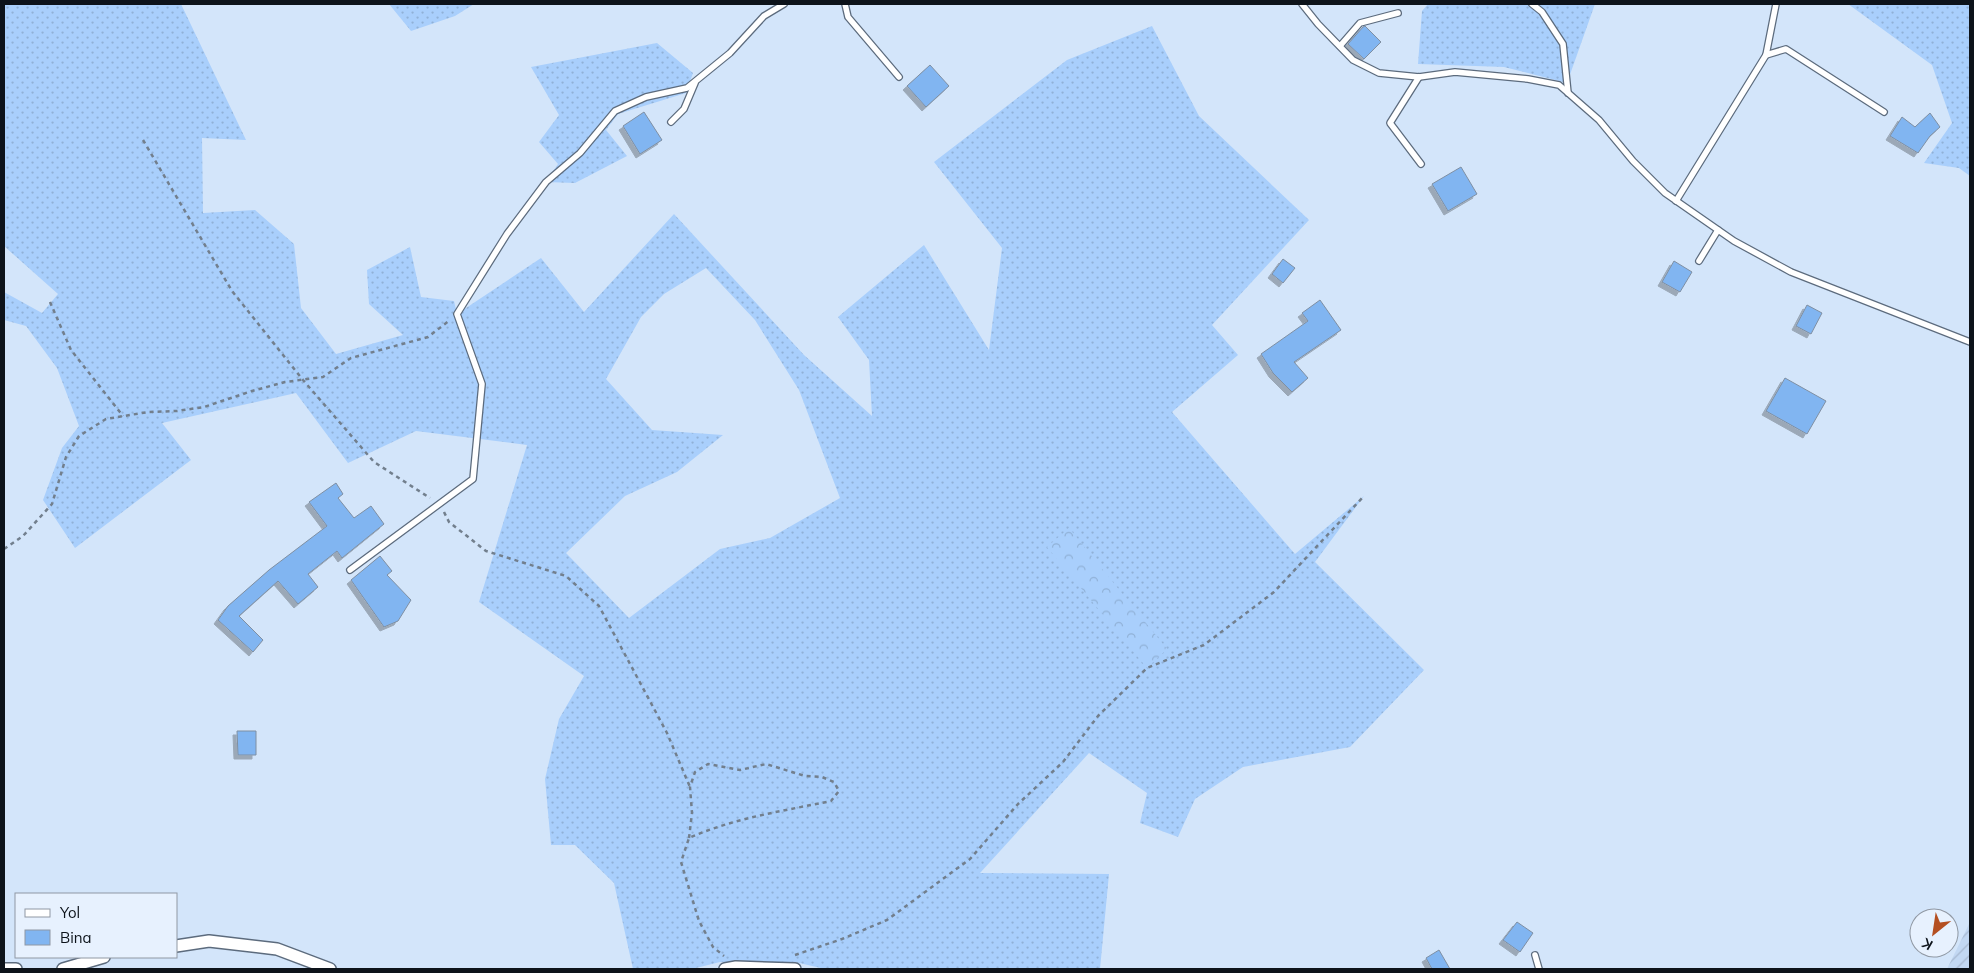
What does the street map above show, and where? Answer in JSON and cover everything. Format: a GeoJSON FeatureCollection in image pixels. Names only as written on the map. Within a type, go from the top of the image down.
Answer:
{"type":"FeatureCollection","features":[{"type":"Feature","properties":{"kind":"street"},"geometry":{"type":"LineString","coordinates":[[178,946],[209,941],[277,949],[330,969]]}},
{"type":"Feature","properties":{"kind":"street"},"geometry":{"type":"LineString","coordinates":[[63,969],[101,958]]}},
{"type":"Feature","properties":{"kind":"street"},"geometry":{"type":"LineString","coordinates":[[731,968],[795,969]]}},
{"type":"Feature","properties":{"kind":"street"},"geometry":{"type":"LineString","coordinates":[[4,969],[16,969]]}},
{"type":"Feature","properties":{"kind":"lane"},"geometry":{"type":"LineString","coordinates":[[350,570],[473,479],[482,384],[457,314],[507,234],[546,182],[580,154],[615,111],[646,97],[687,88],[730,53],[764,16],[784,4]]}},
{"type":"Feature","properties":{"kind":"lane"},"geometry":{"type":"LineString","coordinates":[[845,4],[848,16],[899,77]]}},
{"type":"Feature","properties":{"kind":"lane"},"geometry":{"type":"LineString","coordinates":[[1302,4],[1353,60],[1379,73],[1418,77],[1455,72],[1519,78],[1558,85],[1600,120],[1633,161],[1665,193],[1734,241],[1791,272],[1970,342]]}},
{"type":"Feature","properties":{"kind":"lane"},"geometry":{"type":"LineString","coordinates":[[1532,4],[1542,12],[1563,44],[1568,93]]}},
{"type":"Feature","properties":{"kind":"lane"},"geometry":{"type":"LineString","coordinates":[[1676,201],[1766,55],[1776,4]]}},
{"type":"Feature","properties":{"kind":"lane"},"geometry":{"type":"LineString","coordinates":[[1340,46],[1360,23],[1398,13]]}},
{"type":"Feature","properties":{"kind":"lane"},"geometry":{"type":"LineString","coordinates":[[1766,55],[1786,49],[1884,112]]}},
{"type":"Feature","properties":{"kind":"lane"},"geometry":{"type":"LineString","coordinates":[[1418,77],[1390,123],[1421,164]]}},
{"type":"Feature","properties":{"kind":"lane"},"geometry":{"type":"LineString","coordinates":[[671,122],[684,109],[696,81]]}},
{"type":"Feature","properties":{"kind":"lane"},"geometry":{"type":"LineString","coordinates":[[1698,261],[1718,230]]}},
{"type":"Feature","properties":{"kind":"lane"},"geometry":{"type":"LineString","coordinates":[[1535,955],[1539,969]]}},
{"type":"Feature","properties":{"kind":"path"},"geometry":{"type":"LineString","coordinates":[[143,140],[232,290],[303,380],[374,462],[440,504],[449,522],[486,551],[566,576],[598,606],[668,733],[690,787],[692,813],[689,838],[681,862],[699,921],[713,948],[731,968]]}},
{"type":"Feature","properties":{"kind":"path"},"geometry":{"type":"LineString","coordinates":[[50,302],[70,350],[123,416]]}},
{"type":"Feature","properties":{"kind":"path"},"geometry":{"type":"LineString","coordinates":[[4,549],[24,536],[52,504],[66,457],[79,436],[106,419],[148,412],[177,412],[204,407],[252,391],[323,377],[351,358],[428,337],[457,314]]}},
{"type":"Feature","properties":{"kind":"path"},"geometry":{"type":"LineString","coordinates":[[786,958],[842,939],[887,920],[970,859],[1018,804],[1063,762],[1098,716],[1147,668],[1204,645],[1274,592],[1364,496]]}},
{"type":"Feature","properties":{"kind":"path"},"geometry":{"type":"LineString","coordinates":[[689,838],[706,830],[756,816],[831,801],[839,791],[834,782],[822,777],[805,776],[766,764],[740,770],[708,764],[695,772],[690,787]]}},
{"type":"Feature","properties":{"kind":"shaded area"},"geometry":{"type":"Polygon","coordinates":[[[1970,922],[1970,969],[1947,969],[1952,958],[1959,958],[1959,944],[1970,922]]]}},
{"type":"Feature","properties":{"kind":"green space"},"geometry":{"type":"Polygon","coordinates":[[[4,4],[181,4],[246,140],[202,138],[203,213],[255,210],[294,244],[301,308],[336,354],[403,335],[369,304],[367,270],[410,247],[421,297],[454,301],[457,314],[541,258],[584,312],[674,214],[804,355],[872,416],[869,360],[838,317],[924,245],[989,350],[1002,248],[934,162],[1067,60],[1152,26],[1199,116],[1309,220],[1212,325],[1238,355],[1172,412],[1295,554],[1364,496],[1315,562],[1424,670],[1350,747],[1243,767],[1195,799],[1178,837],[1140,823],[1147,793],[1089,753],[980,873],[1109,874],[1100,969],[825,969],[795,962],[720,962],[692,969],[633,969],[614,883],[575,845],[551,845],[545,779],[559,719],[584,676],[479,602],[527,445],[416,431],[348,463],[296,393],[162,423],[191,460],[75,548],[43,500],[62,448],[79,426],[57,368],[26,326],[4,320],[4,292],[42,313],[58,294],[4,246],[4,4]],[[706,268],[664,294],[641,317],[606,379],[652,430],[723,435],[677,472],[625,496],[566,553],[629,618],[720,549],[770,538],[840,498],[799,390],[755,320],[706,268]]]}},
{"type":"Feature","properties":{"kind":"green space"},"geometry":{"type":"Polygon","coordinates":[[[389,4],[474,4],[455,16],[411,31],[389,4]]]}},
{"type":"Feature","properties":{"kind":"green space"},"geometry":{"type":"Polygon","coordinates":[[[1428,4],[1595,4],[1567,83],[1504,67],[1418,64],[1422,11],[1428,4]]]}},
{"type":"Feature","properties":{"kind":"green space"},"geometry":{"type":"Polygon","coordinates":[[[1848,4],[1970,4],[1970,176],[1959,168],[1924,163],[1952,123],[1932,65],[1848,4]]]}},
{"type":"Feature","properties":{"kind":"green space"},"geometry":{"type":"Polygon","coordinates":[[[657,43],[693,73],[686,93],[618,114],[606,130],[627,156],[575,183],[546,182],[558,164],[539,142],[559,115],[531,67],[657,43]]]}},
{"type":"Feature","properties":{"kind":"green space"},"geometry":{"type":"Polygon","coordinates":[[[1069,528],[1167,649],[1147,668],[1047,547],[1069,528]]]}},
{"type":"Feature","properties":{"kind":"building"},"geometry":{"type":"Polygon","coordinates":[[[1365,26],[1381,42],[1364,59],[1348,44],[1365,26]]]}},
{"type":"Feature","properties":{"kind":"building"},"geometry":{"type":"Polygon","coordinates":[[[930,65],[949,86],[926,107],[907,86],[930,65]]]}},
{"type":"Feature","properties":{"kind":"building"},"geometry":{"type":"Polygon","coordinates":[[[644,112],[662,140],[640,154],[623,126],[644,112]]]}},
{"type":"Feature","properties":{"kind":"building"},"geometry":{"type":"Polygon","coordinates":[[[1930,113],[1940,127],[1930,136],[1918,153],[1890,136],[1902,117],[1915,127],[1930,113]]]}},
{"type":"Feature","properties":{"kind":"building"},"geometry":{"type":"Polygon","coordinates":[[[1461,167],[1477,194],[1448,211],[1432,184],[1461,167]]]}},
{"type":"Feature","properties":{"kind":"building"},"geometry":{"type":"Polygon","coordinates":[[[1283,259],[1295,268],[1283,283],[1272,274],[1283,259]]]}},
{"type":"Feature","properties":{"kind":"building"},"geometry":{"type":"Polygon","coordinates":[[[1674,261],[1692,272],[1680,292],[1662,282],[1674,261]]]}},
{"type":"Feature","properties":{"kind":"building"},"geometry":{"type":"Polygon","coordinates":[[[1320,300],[1341,330],[1294,362],[1308,378],[1292,392],[1273,373],[1261,354],[1308,321],[1302,313],[1320,300]]]}},
{"type":"Feature","properties":{"kind":"building"},"geometry":{"type":"Polygon","coordinates":[[[1807,305],[1822,313],[1811,334],[1796,326],[1807,305]]]}},
{"type":"Feature","properties":{"kind":"building"},"geometry":{"type":"Polygon","coordinates":[[[1785,378],[1826,401],[1807,434],[1766,411],[1785,378]]]}},
{"type":"Feature","properties":{"kind":"building"},"geometry":{"type":"Polygon","coordinates":[[[336,483],[343,494],[338,498],[354,518],[371,506],[384,524],[342,558],[337,551],[308,574],[318,587],[298,604],[278,581],[239,616],[263,640],[253,652],[218,620],[228,606],[269,570],[327,526],[309,502],[336,483]]]}},
{"type":"Feature","properties":{"kind":"building"},"geometry":{"type":"Polygon","coordinates":[[[380,556],[392,571],[387,575],[411,600],[398,621],[384,627],[351,580],[380,556]]]}},
{"type":"Feature","properties":{"kind":"building"},"geometry":{"type":"Polygon","coordinates":[[[237,731],[256,731],[256,755],[238,755],[237,731]]]}},
{"type":"Feature","properties":{"kind":"building"},"geometry":{"type":"Polygon","coordinates":[[[1517,922],[1533,933],[1520,952],[1503,940],[1517,922]]]}},
{"type":"Feature","properties":{"kind":"building"},"geometry":{"type":"Polygon","coordinates":[[[1439,950],[1450,969],[1432,969],[1426,958],[1439,950]]]}}]}
